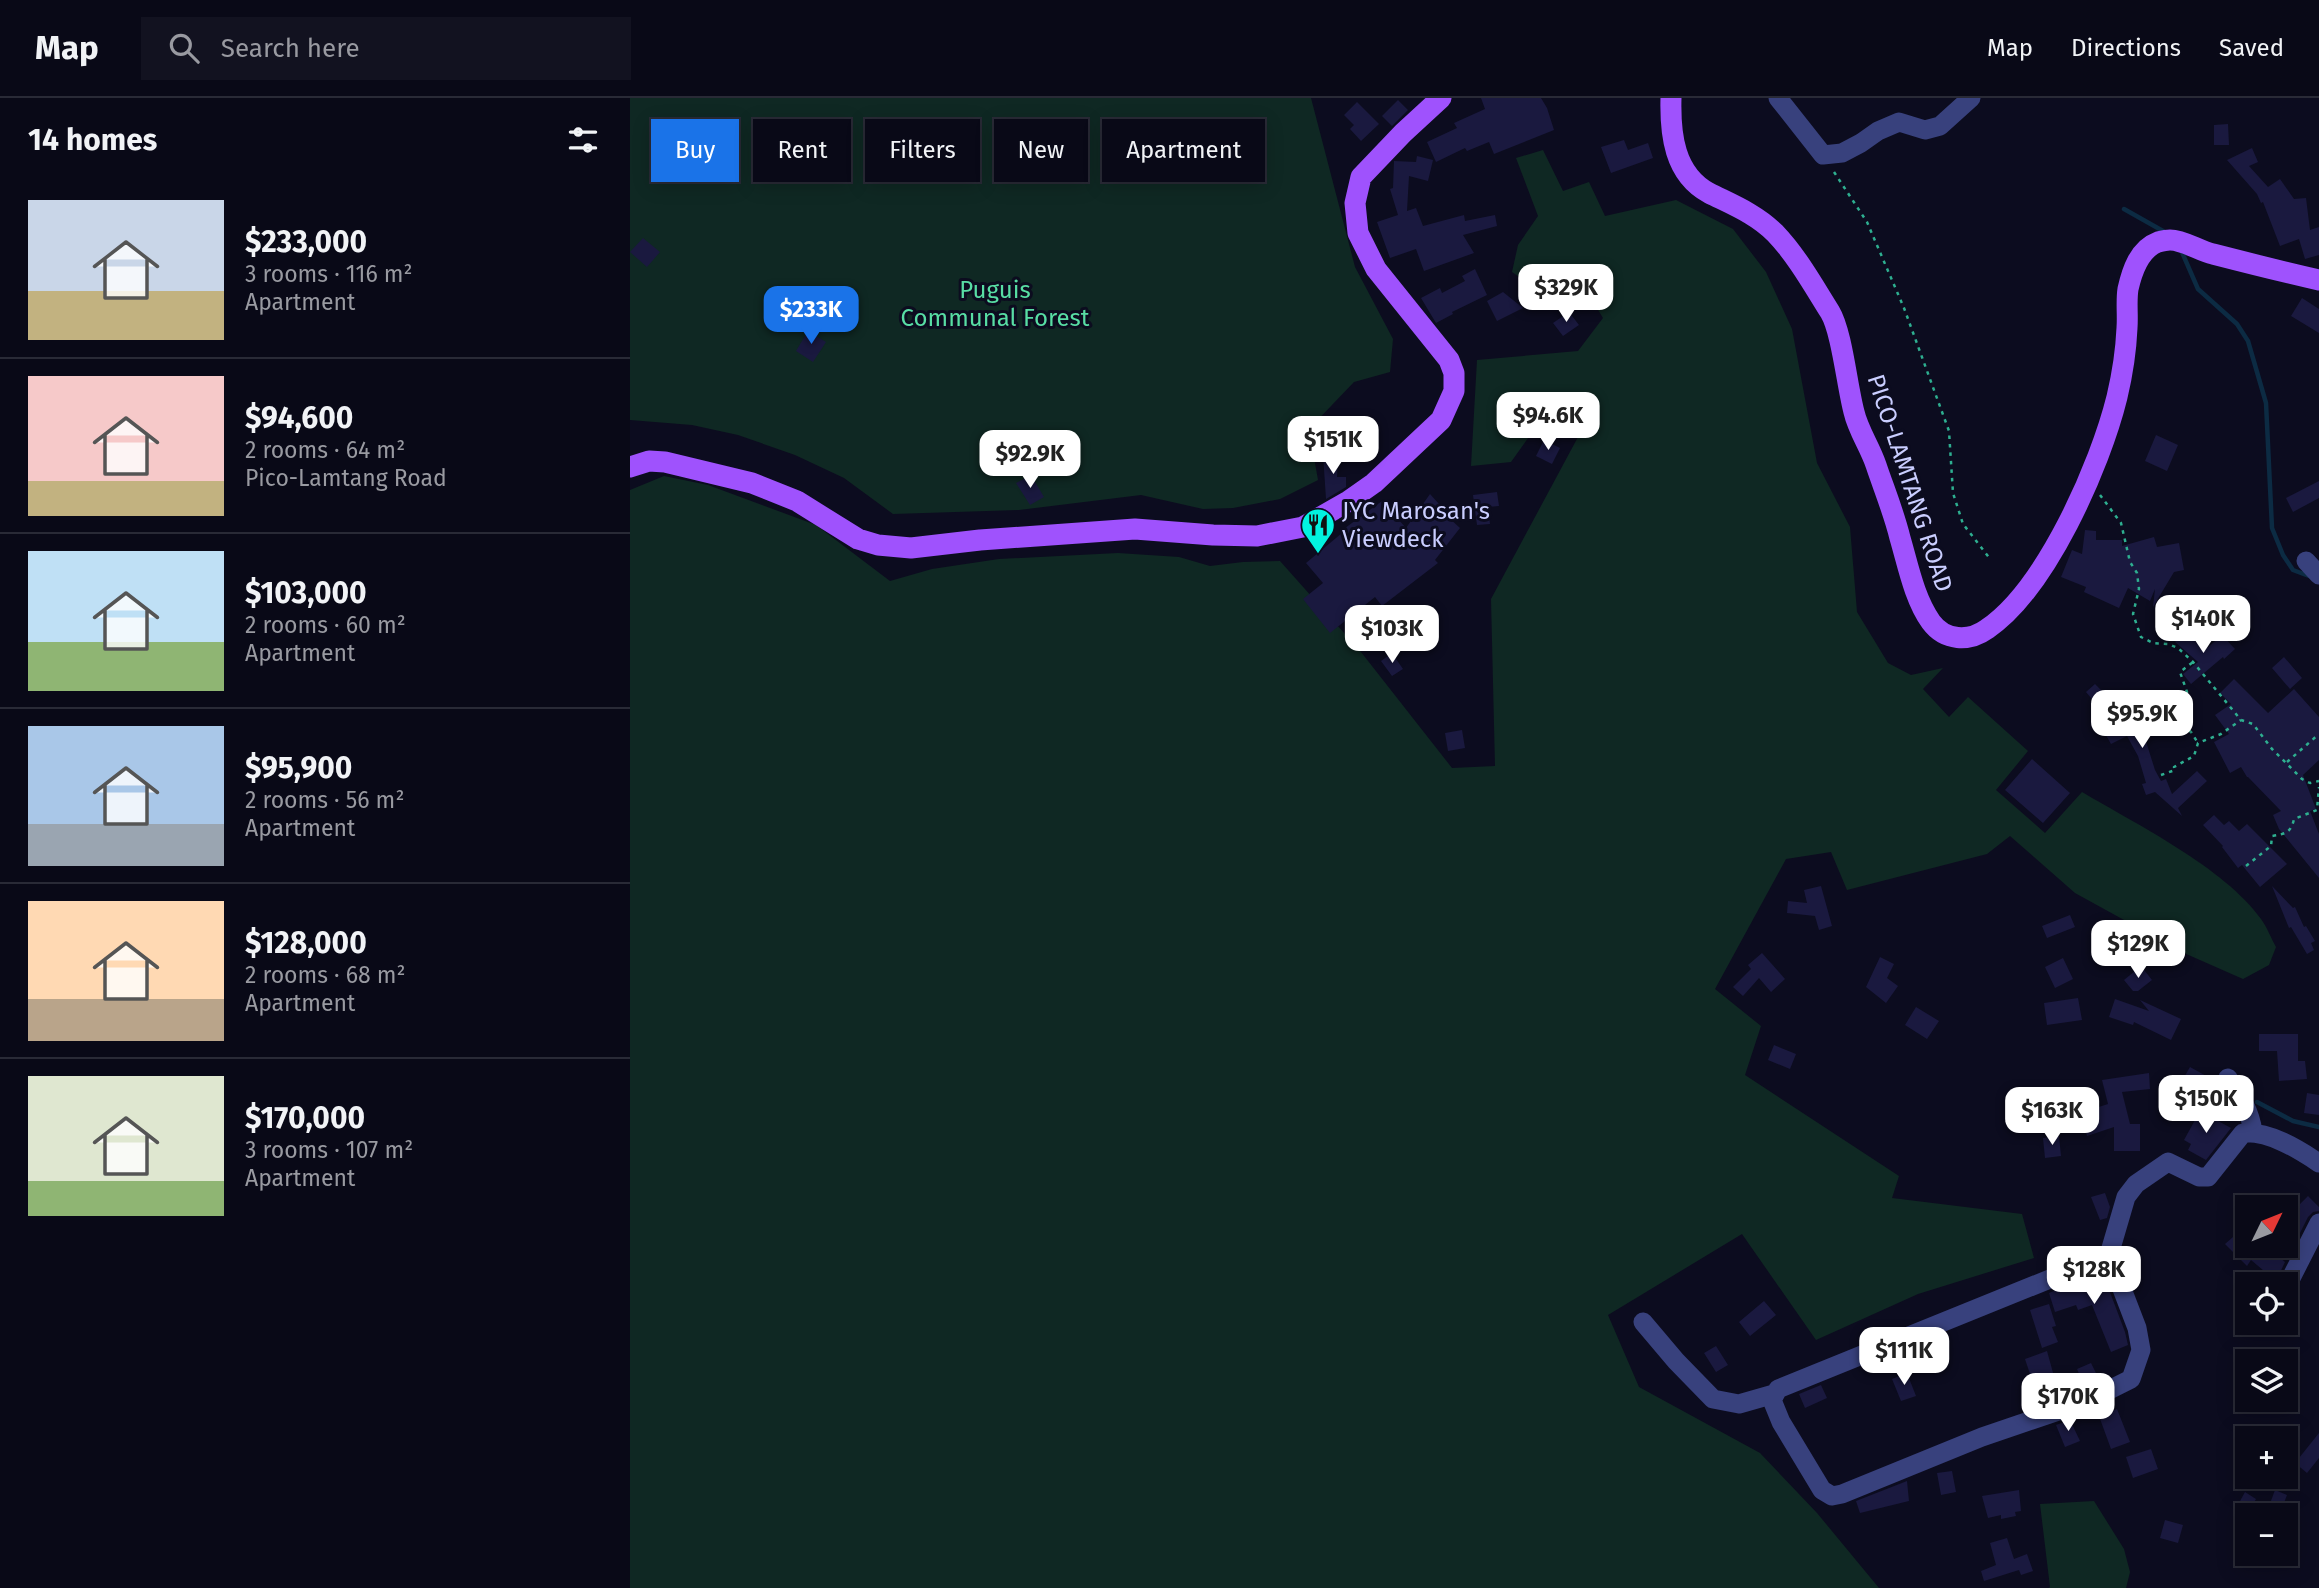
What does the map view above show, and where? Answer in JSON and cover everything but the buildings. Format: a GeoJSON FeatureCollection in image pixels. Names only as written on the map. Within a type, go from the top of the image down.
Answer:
{"type":"FeatureCollection","features":[{"type":"Feature","properties":{"kind":"main road"},"geometry":{"type":"LineString","coordinates":[[630,467],[649,460],[665,462],[752,483],[797,500],[858,539],[878,545],[911,548],[1088,531],[1135,529],[1257,536],[1303,527],[1374,483],[1441,420],[1454,391],[1454,373],[1449,360],[1376,269],[1358,233],[1355,203],[1361,177],[1403,132],[1441,98]]}},
{"type":"Feature","properties":{"kind":"main road","name":"PICO-LAMTANG ROAD"},"geometry":{"type":"LineString","coordinates":[[1671,98],[1674,141],[1679,162],[1687,176],[1705,191],[1752,214],[1776,234],[1805,272],[1833,318],[1854,416],[1871,449],[1900,535],[1909,573],[1923,608],[1938,631],[1952,638],[1968,638],[1981,634],[1995,624],[2026,593],[2059,539],[2086,484],[2117,396],[2127,328],[2128,291],[2137,262],[2145,250],[2157,242],[2172,240],[2208,253],[2319,280]]}},
{"type":"Feature","properties":{"kind":"street"},"geometry":{"type":"LineString","coordinates":[[1778,98],[1823,155],[1842,153],[1878,131],[1899,122],[1924,130],[1940,126],[1971,98]]}},
{"type":"Feature","properties":{"kind":"street"},"geometry":{"type":"LineString","coordinates":[[2228,1078],[2248,1110],[2253,1132]]}},
{"type":"Feature","properties":{"kind":"street"},"geometry":{"type":"LineString","coordinates":[[2109,1255],[1778,1389],[1772,1400],[1822,1490],[1832,1496],[1982,1437],[2085,1402],[2131,1380],[2141,1350],[2137,1328],[2109,1255],[2126,1197],[2136,1184],[2168,1163],[2199,1177],[2208,1177],[2243,1133],[2253,1132],[2274,1139],[2319,1163]]}},
{"type":"Feature","properties":{"kind":"street"},"geometry":{"type":"LineString","coordinates":[[2294,1272],[2319,1223]]}},
{"type":"Feature","properties":{"kind":"street"},"geometry":{"type":"LineString","coordinates":[[1643,1322],[1713,1399],[1739,1404],[1774,1394]]}},
{"type":"Feature","properties":{"kind":"path"},"geometry":{"type":"LineString","coordinates":[[1823,155],[1867,222],[1904,308],[1948,431],[1953,493],[1963,524],[1991,560]]}},
{"type":"Feature","properties":{"kind":"path"},"geometry":{"type":"LineString","coordinates":[[2086,484],[2102,497],[2121,523],[2130,562],[2137,572],[2139,589],[2133,614],[2141,637],[2153,643],[2178,648],[2241,720],[2253,724],[2272,749],[2302,779],[2309,783],[2319,780]]}},
{"type":"Feature","properties":{"kind":"path"},"geometry":{"type":"LineString","coordinates":[[2183,725],[2183,707],[2187,692],[2180,672],[2193,662]]}},
{"type":"Feature","properties":{"kind":"path"},"geometry":{"type":"LineString","coordinates":[[2197,743],[2221,734],[2241,720]]}},
{"type":"Feature","properties":{"kind":"path"},"geometry":{"type":"LineString","coordinates":[[2150,732],[2162,724],[2183,725],[2197,743],[2194,755],[2174,766],[2175,770],[2161,775]]}},
{"type":"Feature","properties":{"kind":"path"},"geometry":{"type":"LineString","coordinates":[[2287,762],[2319,734]]}},
{"type":"Feature","properties":{"kind":"path"},"geometry":{"type":"LineString","coordinates":[[2246,866],[2271,846],[2272,836],[2286,834],[2292,828],[2294,819],[2317,810],[2319,786]]}},
{"type":"Feature","properties":{"kind":"green space","name":"Puguis Communal Forest"},"geometry":{"type":"Polygon","coordinates":[[[630,98],[1311,98],[1355,267],[1393,339],[1390,372],[1354,382],[1309,429],[1318,480],[1280,499],[1233,508],[1203,509],[1141,495],[1019,510],[893,514],[844,478],[795,455],[738,435],[692,425],[630,420],[630,98]]]}},
{"type":"Feature","properties":{"kind":"green space"},"geometry":{"type":"Polygon","coordinates":[[[1543,150],[1563,191],[1589,182],[1605,216],[1676,200],[1733,229],[1766,272],[1792,329],[1817,463],[1850,527],[1857,612],[1888,663],[1911,675],[1943,668],[1923,689],[1949,717],[1968,697],[2028,751],[1996,790],[2045,833],[2082,792],[2178,848],[2225,882],[2261,919],[2276,947],[2269,965],[2243,979],[2184,953],[2075,893],[2010,836],[1987,854],[1847,890],[1831,852],[1786,859],[1715,989],[1761,1026],[1745,1075],[1899,1176],[1892,1198],[2022,1214],[2034,1258],[1918,1294],[1816,1340],[1742,1234],[1608,1315],[1639,1387],[1760,1453],[1817,1513],[1879,1588],[630,1588],[630,490],[664,476],[708,485],[816,525],[890,581],[932,569],[999,559],[1118,553],[1179,557],[1210,566],[1280,561],[1361,652],[1452,768],[1495,766],[1491,599],[1578,437],[1546,413],[1511,462],[1471,466],[1477,360],[1578,351],[1603,318],[1584,287],[1534,287],[1512,272],[1518,245],[1538,216],[1516,158],[1543,150]]]}},
{"type":"Feature","properties":{"kind":"green space"},"geometry":{"type":"Polygon","coordinates":[[[2094,1501],[2124,1549],[2130,1572],[2126,1588],[2049,1588],[2040,1504],[2094,1501]]]}},
{"type":"Feature","properties":{"kind":"waterway"},"geometry":{"type":"LineString","coordinates":[[2124,209],[2163,231]]}},
{"type":"Feature","properties":{"kind":"waterway"},"geometry":{"type":"LineString","coordinates":[[2181,250],[2198,289],[2237,324],[2248,341],[2266,403],[2272,528],[2283,555],[2293,570],[2309,576]]}},
{"type":"Feature","properties":{"kind":"waterway"},"geometry":{"type":"LineString","coordinates":[[2257,1102],[2293,1121],[2319,1127]]}},
{"type":"Feature","properties":{"kind":"place","name":"JYC Marosan's Viewdeck"},"geometry":{"type":"Point","coordinates":[1318,555]}}]}
